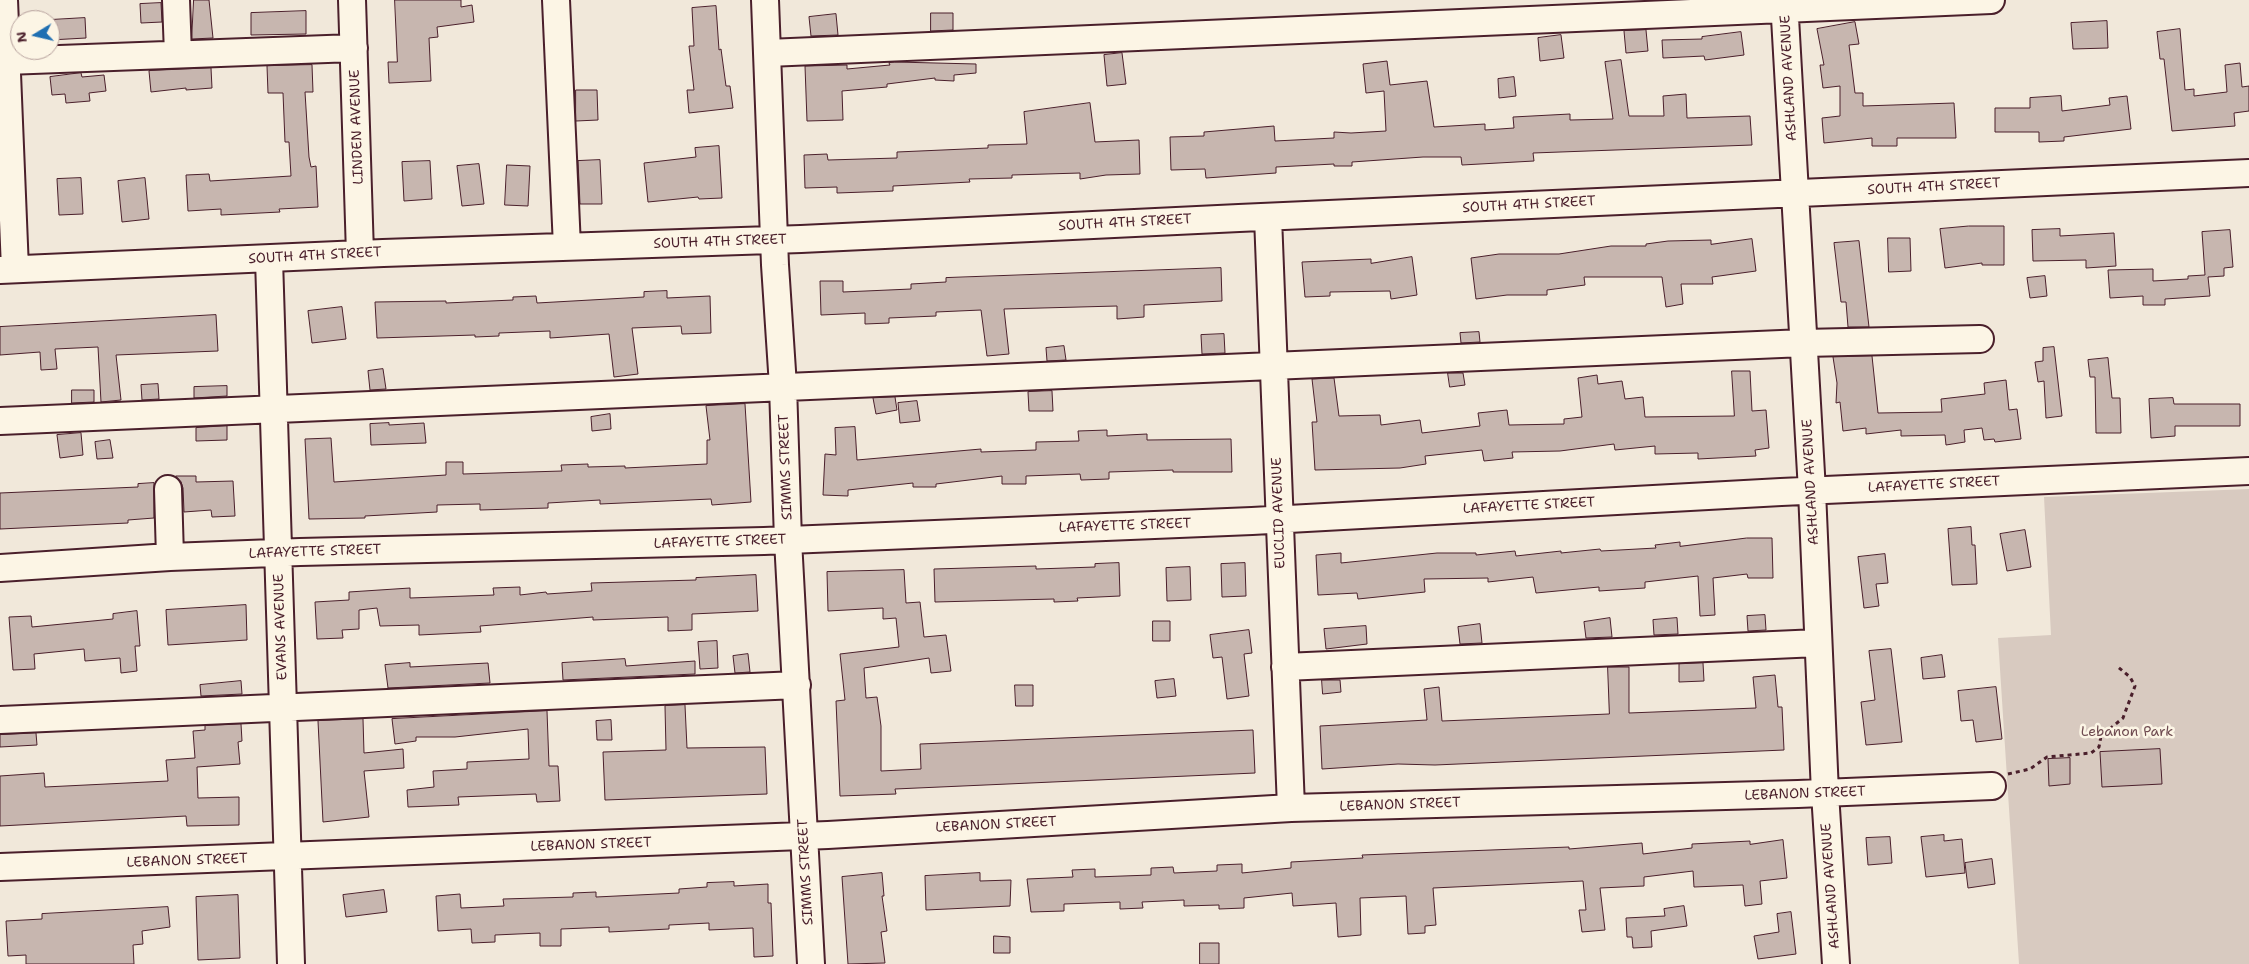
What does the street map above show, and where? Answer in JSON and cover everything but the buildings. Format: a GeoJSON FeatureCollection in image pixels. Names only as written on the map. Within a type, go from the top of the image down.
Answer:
{"type":"FeatureCollection","features":[{"type":"Feature","properties":{"kind":"street"},"geometry":{"type":"LineString","coordinates":[[4,0],[6,61],[4,123],[8,269]]}},
{"type":"Feature","properties":{"kind":"street"},"geometry":{"type":"LineString","coordinates":[[176,0],[178,54]]}},
{"type":"Feature","properties":{"kind":"street","name":"LINDEN AVENUE"},"geometry":{"type":"LineString","coordinates":[[352,0],[360,254]]}},
{"type":"Feature","properties":{"kind":"street"},"geometry":{"type":"LineString","coordinates":[[556,0],[567,247]]}},
{"type":"Feature","properties":{"kind":"street","name":"SIMMS STREET"},"geometry":{"type":"LineString","coordinates":[[765,0],[774,240],[783,386],[788,540],[811,964]]}},
{"type":"Feature","properties":{"kind":"street"},"geometry":{"type":"LineString","coordinates":[[768,53],[1410,26],[1784,4],[1991,0]]}},
{"type":"Feature","properties":{"kind":"street","name":"ASHLAND AVENUE"},"geometry":{"type":"LineString","coordinates":[[1784,4],[1812,491],[1824,794],[1836,964]]}},
{"type":"Feature","properties":{"kind":"street"},"geometry":{"type":"LineString","coordinates":[[6,61],[354,48]]}},
{"type":"Feature","properties":{"kind":"street","name":"SOUTH 4TH STREET"},"geometry":{"type":"LineString","coordinates":[[8,269],[360,254],[774,240],[2249,173]]}},
{"type":"Feature","properties":{"kind":"street","name":"EUCLID AVENUE"},"geometry":{"type":"LineString","coordinates":[[1268,217],[1278,520],[1291,808]]}},
{"type":"Feature","properties":{"kind":"street","name":"EVANS AVENUE"},"geometry":{"type":"LineString","coordinates":[[269,259],[291,964]]}},
{"type":"Feature","properties":{"kind":"street"},"geometry":{"type":"LineString","coordinates":[[0,421],[1804,343],[1980,339]]}},
{"type":"Feature","properties":{"kind":"street","name":"LAFAYETTE STREET"},"geometry":{"type":"LineString","coordinates":[[0,568],[170,557],[788,540],[1278,520],[1812,491],[2249,472]]}},
{"type":"Feature","properties":{"kind":"street"},"geometry":{"type":"LineString","coordinates":[[168,489],[170,557]]}},
{"type":"Feature","properties":{"kind":"street"},"geometry":{"type":"LineString","coordinates":[[1285,667],[1818,643]]}},
{"type":"Feature","properties":{"kind":"street"},"geometry":{"type":"LineString","coordinates":[[0,720],[797,685]]}},
{"type":"Feature","properties":{"kind":"street","name":"LEBANON STREET"},"geometry":{"type":"LineString","coordinates":[[0,867],[804,836],[1291,808],[1824,794],[1997,780]]}},
{"type":"Feature","properties":{"kind":"path"},"geometry":{"type":"LineString","coordinates":[[1997,780],[2022,772],[2040,763],[2047,757],[2090,753],[2099,747],[2101,736],[2123,718],[2135,686],[2130,677],[2118,667]]}},
{"type":"Feature","properties":{"kind":"green space","name":"Lebanon Park"},"geometry":{"type":"Polygon","coordinates":[[[2249,489],[2249,964],[2019,964],[1998,638],[2051,635],[2044,497],[2249,489]]]}}]}
